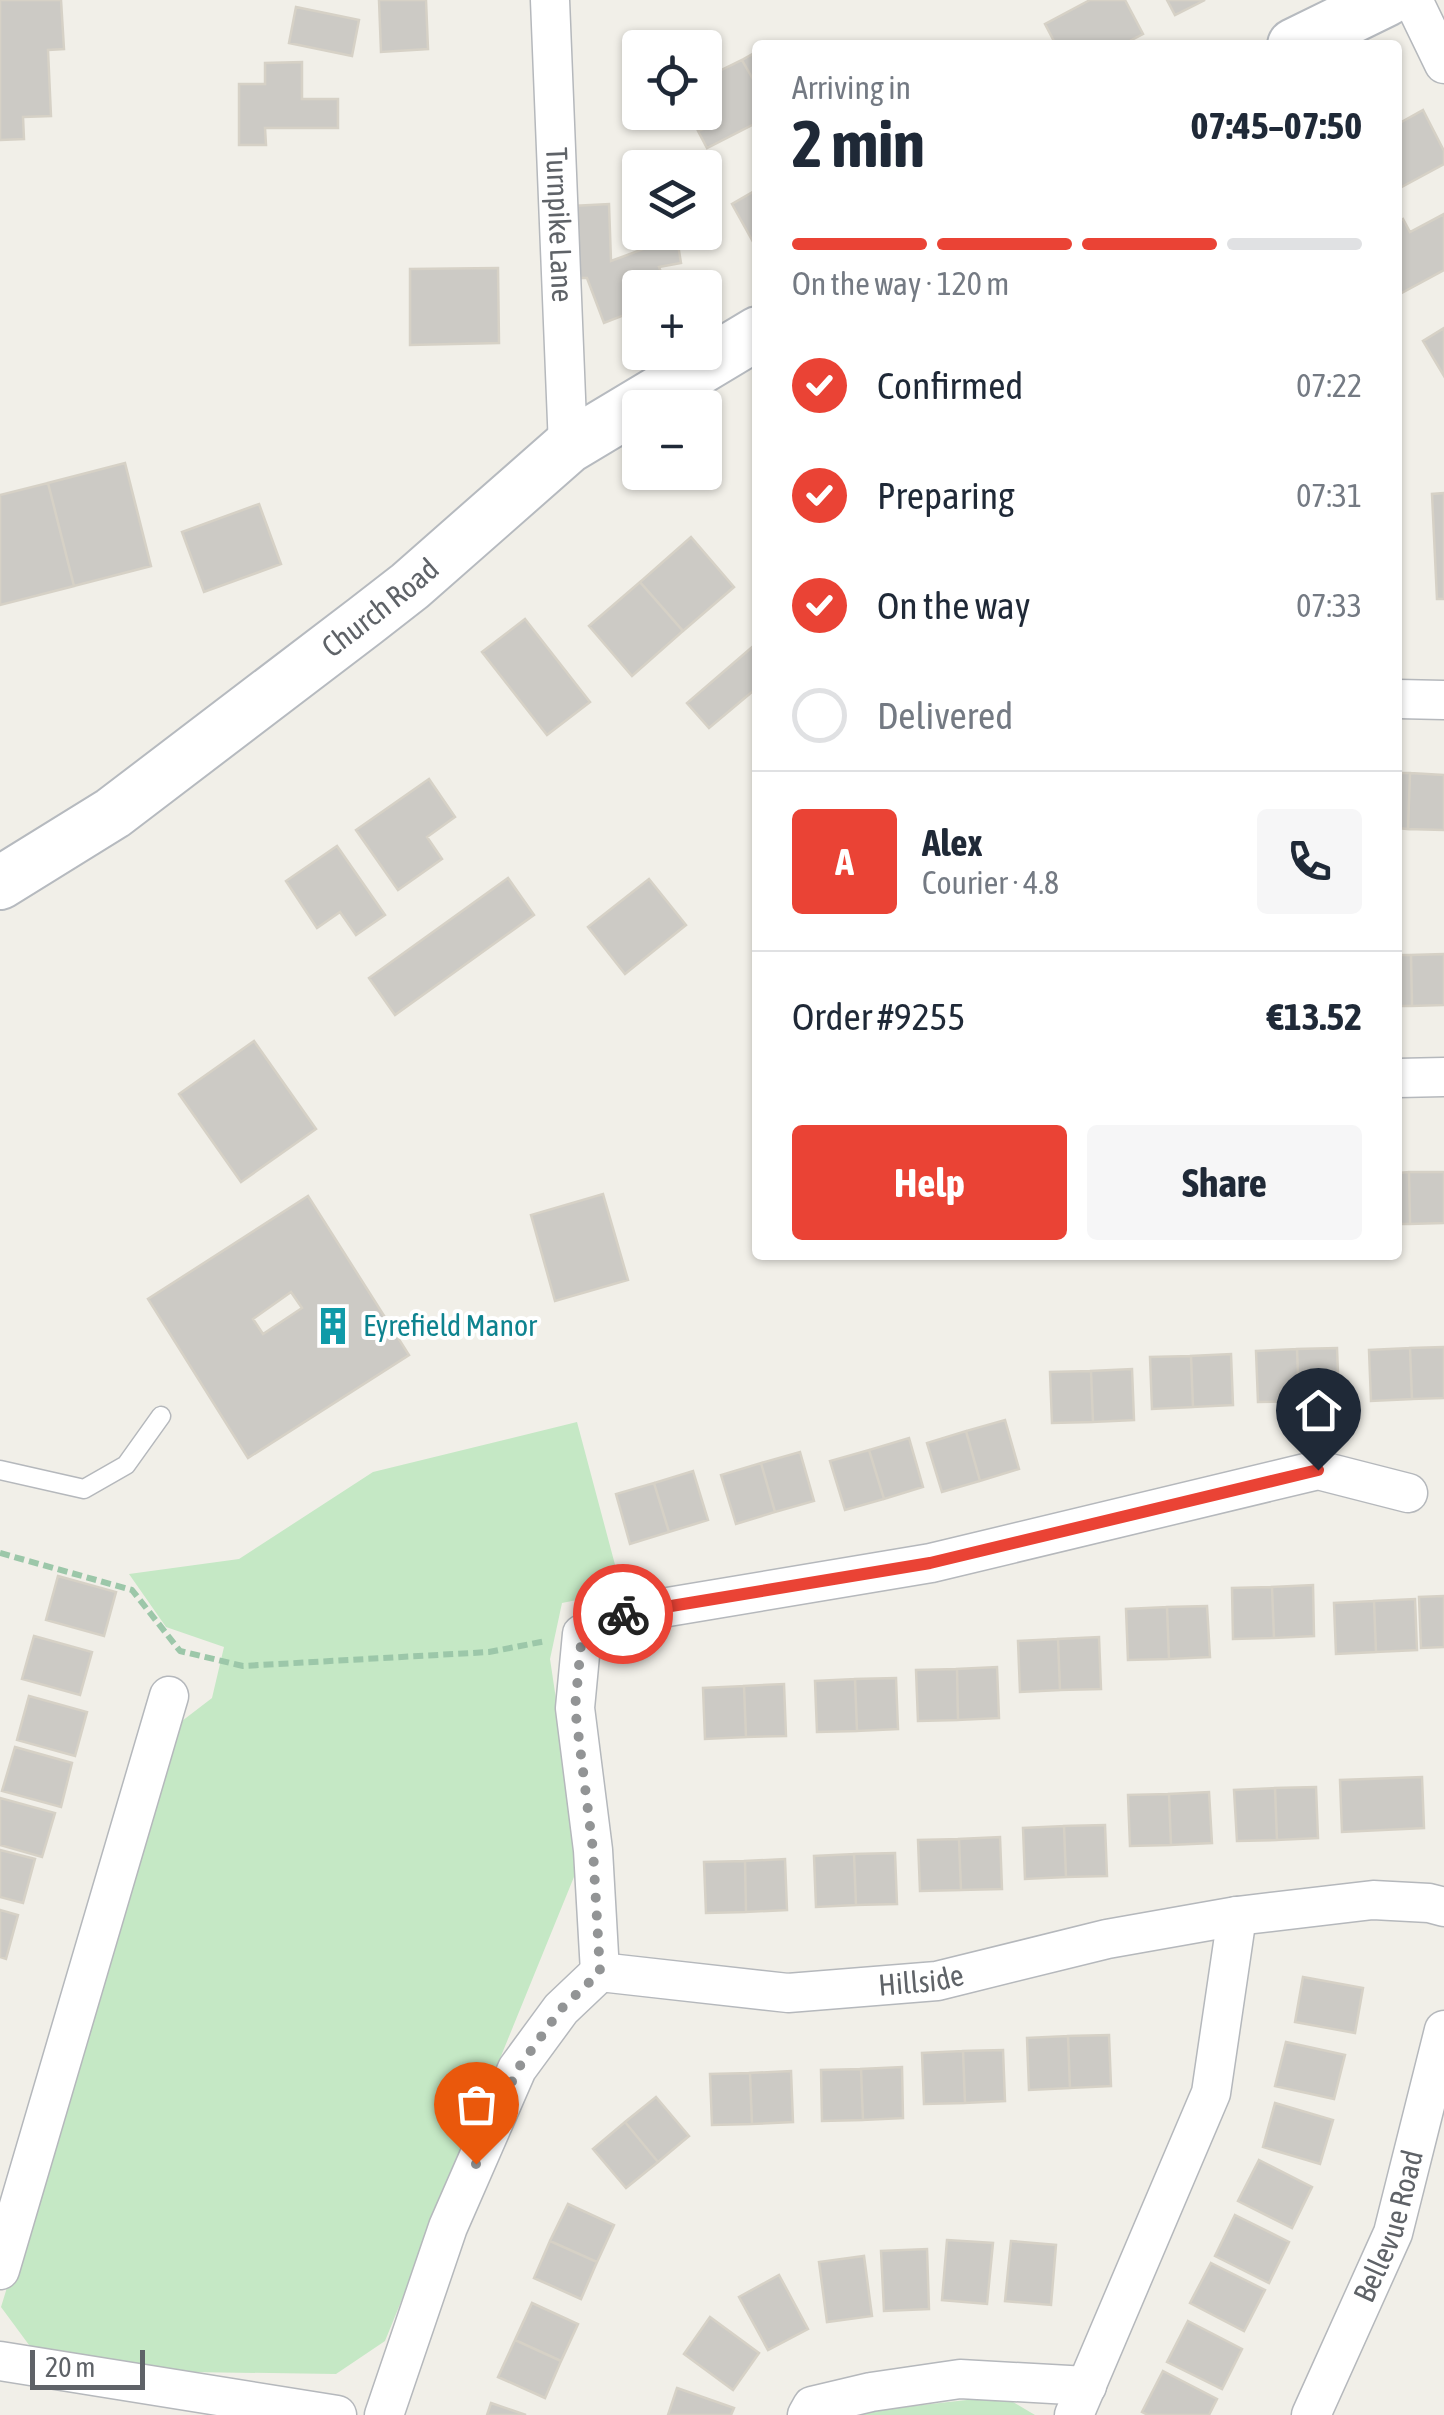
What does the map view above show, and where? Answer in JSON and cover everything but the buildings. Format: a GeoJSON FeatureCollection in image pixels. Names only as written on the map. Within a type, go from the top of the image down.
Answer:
{"type":"FeatureCollection","features":[{"type":"Feature","properties":{"kind":"main road"},"geometry":{"type":"LineString","coordinates":[[1304,40],[1386,0]]}},
{"type":"Feature","properties":{"kind":"main road","name":"Church Road"},"geometry":{"type":"LineString","coordinates":[[0,883],[113,813],[396,598],[568,448],[752,338]]}},
{"type":"Feature","properties":{"kind":"street","name":"Turnpike Lane"},"geometry":{"type":"LineString","coordinates":[[550,0],[568,448]]}},
{"type":"Feature","properties":{"kind":"street"},"geometry":{"type":"LineString","coordinates":[[1413,0],[1444,64]]}},
{"type":"Feature","properties":{"kind":"street"},"geometry":{"type":"LineString","coordinates":[[1402,700],[1444,700]]}},
{"type":"Feature","properties":{"kind":"street"},"geometry":{"type":"LineString","coordinates":[[1402,1078],[1444,1077]]}},
{"type":"Feature","properties":{"kind":"street"},"geometry":{"type":"LineString","coordinates":[[384,2415],[448,2228],[517,2070],[561,2009],[600,1972],[593,1850],[575,1708],[582,1634],[614,1616],[930,1563],[1318,1470],[1408,1493]]}},
{"type":"Feature","properties":{"kind":"street"},"geometry":{"type":"LineString","coordinates":[[0,2270],[169,1696]]}},
{"type":"Feature","properties":{"kind":"street","name":"Hillside"},"geometry":{"type":"LineString","coordinates":[[600,1972],[788,1993],[936,1981],[1106,1939],[1237,1916],[1374,1900],[1444,1907]]}},
{"type":"Feature","properties":{"kind":"street"},"geometry":{"type":"LineString","coordinates":[[807,2415],[812,2406],[960,2378],[1081,2400],[1211,2093],[1237,1916]]}},
{"type":"Feature","properties":{"kind":"street","name":"Bellevue Road"},"geometry":{"type":"LineString","coordinates":[[1312,2415],[1393,2233],[1444,2030]]}},
{"type":"Feature","properties":{"kind":"street"},"geometry":{"type":"LineString","coordinates":[[0,2361],[337,2415]]}},
{"type":"Feature","properties":{"kind":"lane"},"geometry":{"type":"LineString","coordinates":[[0,1470],[84,1489],[126,1465],[161,1416]]}},
{"type":"Feature","properties":{"kind":"path"},"geometry":{"type":"LineString","coordinates":[[0,1553],[132,1590],[180,1651],[242,1666],[489,1652],[582,1634]]}},
{"type":"Feature","properties":{"kind":"green space"},"geometry":{"type":"Polygon","coordinates":[[[577,1422],[622,1591],[562,1603],[550,1659],[567,1773],[576,1872],[385,2341],[336,2374],[119,2371],[32,2349],[1,2307],[182,1721],[212,1698],[224,1647],[166,1627],[129,1574],[239,1559],[373,1472],[577,1422]]]}},
{"type":"Feature","properties":{"kind":"green space"},"geometry":{"type":"Polygon","coordinates":[[[1003,2396],[1035,2415],[831,2415],[1003,2396]]]}},
{"type":"Feature","properties":{"kind":"way so far"},"geometry":{"type":"LineString","coordinates":[[476,2164],[517,2070],[561,2009],[600,1972],[593,1850],[575,1708],[582,1634],[623,1614]]}},
{"type":"Feature","properties":{"kind":"place","name":"Eyrefield Manor"},"geometry":{"type":"Point","coordinates":[333,1326]}},
{"type":"Feature","properties":{"kind":"route"},"geometry":{"type":"LineString","coordinates":[[623,1614],[930,1563],[1318,1470]]}}]}
